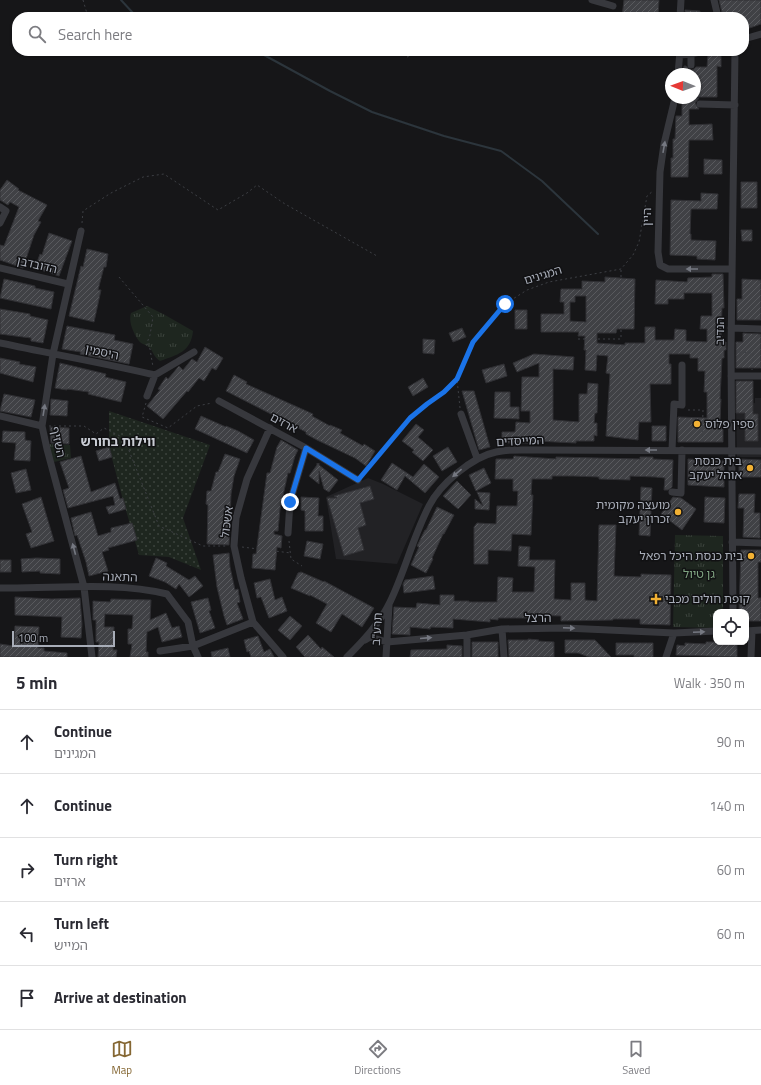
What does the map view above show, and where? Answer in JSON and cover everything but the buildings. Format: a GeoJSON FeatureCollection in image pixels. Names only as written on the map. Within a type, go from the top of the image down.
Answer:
{"type":"FeatureCollection","features":[{"type":"Feature","properties":{"kind":"street"},"geometry":{"type":"LineString","coordinates":[[592,0],[612,6]]}},
{"type":"Feature","properties":{"kind":"street"},"geometry":{"type":"LineString","coordinates":[[680,12],[681,0]]}},
{"type":"Feature","properties":{"kind":"street"},"geometry":{"type":"LineString","coordinates":[[714,0],[717,12]]}},
{"type":"Feature","properties":{"kind":"street"},"geometry":{"type":"LineString","coordinates":[[749,38],[761,34]]}},
{"type":"Feature","properties":{"kind":"street"},"geometry":{"type":"LineString","coordinates":[[679,68],[680,56]]}},
{"type":"Feature","properties":{"kind":"street"},"geometry":{"type":"LineString","coordinates":[[691,65],[692,56]]}},
{"type":"Feature","properties":{"kind":"street","name":"הנדיב"},"geometry":{"type":"LineString","coordinates":[[733,609],[731,269],[735,56]]}},
{"type":"Feature","properties":{"kind":"street","name":"היין"},"geometry":{"type":"LineString","coordinates":[[674,104],[664,144],[658,186],[658,252],[660,265],[668,269],[731,269]]}},
{"type":"Feature","properties":{"kind":"street"},"geometry":{"type":"LineString","coordinates":[[700,104],[735,105]]}},
{"type":"Feature","properties":{"kind":"street"},"geometry":{"type":"LineString","coordinates":[[0,207],[6,211],[0,223]]}},
{"type":"Feature","properties":{"kind":"street","name":"השזיף"},"geometry":{"type":"LineString","coordinates":[[80,231],[53,354],[42,426],[84,587],[92,657]]}},
{"type":"Feature","properties":{"kind":"street","name":"הדובדבן"},"geometry":{"type":"LineString","coordinates":[[0,268],[68,284]]}},
{"type":"Feature","properties":{"kind":"street"},"geometry":{"type":"LineString","coordinates":[[731,328],[761,329]]}},
{"type":"Feature","properties":{"kind":"street","name":"היסמין"},"geometry":{"type":"LineString","coordinates":[[0,343],[100,362],[155,375]]}},
{"type":"Feature","properties":{"kind":"street"},"geometry":{"type":"LineString","coordinates":[[147,396],[155,375],[194,352]]}},
{"type":"Feature","properties":{"kind":"street"},"geometry":{"type":"LineString","coordinates":[[672,450],[674,404],[682,405],[682,365]]}},
{"type":"Feature","properties":{"kind":"street"},"geometry":{"type":"LineString","coordinates":[[731,374],[738,376],[761,376]]}},
{"type":"Feature","properties":{"kind":"street","name":"ארזים"},"geometry":{"type":"LineString","coordinates":[[218,402],[306,448],[358,480]]}},
{"type":"Feature","properties":{"kind":"street"},"geometry":{"type":"LineString","coordinates":[[461,414],[477,458]]}},
{"type":"Feature","properties":{"kind":"street"},"geometry":{"type":"LineString","coordinates":[[0,416],[42,426]]}},
{"type":"Feature","properties":{"kind":"street","name":"אשכול"},"geometry":{"type":"LineString","coordinates":[[270,428],[247,479],[236,518],[234,546],[253,622],[283,657]]}},
{"type":"Feature","properties":{"kind":"street"},"geometry":{"type":"LineString","coordinates":[[288,533],[290,502],[306,448]]}},
{"type":"Feature","properties":{"kind":"street"},"geometry":{"type":"LineString","coordinates":[[672,492],[681,493],[682,450]]}},
{"type":"Feature","properties":{"kind":"street","name":"המייסדים"},"geometry":{"type":"LineString","coordinates":[[347,657],[363,641],[390,602],[429,505],[455,474],[477,458],[502,451],[761,451]]}},
{"type":"Feature","properties":{"kind":"street"},"geometry":{"type":"LineString","coordinates":[[732,542],[761,543]]}},
{"type":"Feature","properties":{"kind":"street","name":"התאנה"},"geometry":{"type":"LineString","coordinates":[[0,588],[84,587],[147,589],[168,594],[188,622],[193,646],[198,657]]}},
{"type":"Feature","properties":{"kind":"street","name":"תרע\"ב"},"geometry":{"type":"LineString","coordinates":[[386,657],[390,602]]}},
{"type":"Feature","properties":{"kind":"street"},"geometry":{"type":"LineString","coordinates":[[160,651],[193,646],[253,622]]}},
{"type":"Feature","properties":{"kind":"street","name":"הרצל"},"geometry":{"type":"LineString","coordinates":[[363,641],[370,637],[387,642],[467,635],[502,629],[565,628],[674,633],[713,631]]}},
{"type":"Feature","properties":{"kind":"street"},"geometry":{"type":"LineString","coordinates":[[502,629],[504,657]]}},
{"type":"Feature","properties":{"kind":"street"},"geometry":{"type":"LineString","coordinates":[[752,657],[749,631],[761,630]]}},
{"type":"Feature","properties":{"kind":"street"},"geometry":{"type":"LineString","coordinates":[[666,657],[674,633]]}},
{"type":"Feature","properties":{"kind":"street"},"geometry":{"type":"LineString","coordinates":[[467,635],[467,657]]}},
{"type":"Feature","properties":{"kind":"path"},"geometry":{"type":"LineString","coordinates":[[83,0],[87,12]]}},
{"type":"Feature","properties":{"kind":"path"},"geometry":{"type":"LineString","coordinates":[[80,231],[83,211],[111,193],[144,177],[164,174],[218,210],[257,185],[285,204],[376,256]]}},
{"type":"Feature","properties":{"kind":"path"},"geometry":{"type":"LineString","coordinates":[[578,339],[621,339],[621,269],[633,255],[639,242],[647,196],[658,186]]}},
{"type":"Feature","properties":{"kind":"path","name":"המגינים"},"geometry":{"type":"LineString","coordinates":[[461,414],[457,379],[473,342],[505,304],[527,290],[549,282],[621,269]]}},
{"type":"Feature","properties":{"kind":"path"},"geometry":{"type":"LineString","coordinates":[[118,277],[153,317],[150,335],[147,342],[150,348],[155,375]]}},
{"type":"Feature","properties":{"kind":"path"},"geometry":{"type":"LineString","coordinates":[[731,352],[753,353],[752,376]]}},
{"type":"Feature","properties":{"kind":"path"},"geometry":{"type":"LineString","coordinates":[[358,480],[410,418],[444,392],[457,379]]}},
{"type":"Feature","properties":{"kind":"path"},"geometry":{"type":"LineString","coordinates":[[147,396],[142,417],[168,428],[197,406],[218,402]]}},
{"type":"Feature","properties":{"kind":"path"},"geometry":{"type":"LineString","coordinates":[[688,410],[703,410],[702,450]]}},
{"type":"Feature","properties":{"kind":"path"},"geometry":{"type":"LineString","coordinates":[[42,426],[84,426],[96,434],[104,428],[124,438],[159,526],[203,546],[234,546],[291,552]]}},
{"type":"Feature","properties":{"kind":"path"},"geometry":{"type":"LineString","coordinates":[[288,533],[291,559],[302,566]]}},
{"type":"Feature","properties":{"kind":"shaded area"},"geometry":{"type":"Polygon","coordinates":[[[755,398],[761,398],[761,457],[737,457],[736,404],[755,403],[755,398]]]}},
{"type":"Feature","properties":{"kind":"shaded area"},"geometry":{"type":"Polygon","coordinates":[[[368,478],[423,504],[397,564],[336,559],[326,497],[368,478]]]}},
{"type":"Feature","properties":{"kind":"green space"},"geometry":{"type":"Polygon","coordinates":[[[147,306],[193,331],[189,344],[182,352],[160,361],[150,348],[139,341],[133,331],[130,316],[131,313],[147,306]]]}},
{"type":"Feature","properties":{"kind":"green space"},"geometry":{"type":"Polygon","coordinates":[[[109,411],[210,445],[183,518],[201,570],[169,557],[139,555],[109,447],[109,411]]]}},
{"type":"Feature","properties":{"kind":"green space"},"geometry":{"type":"Polygon","coordinates":[[[48,444],[70,445],[71,458],[54,462],[48,444]]]}},
{"type":"Feature","properties":{"kind":"green space","name":"גן טיול"},"geometry":{"type":"Polygon","coordinates":[[[675,535],[723,536],[723,609],[713,609],[713,628],[673,627],[675,535]]]}},
{"type":"Feature","properties":{"kind":"waterway"},"geometry":{"type":"LineString","coordinates":[[121,0],[132,12]]}},
{"type":"Feature","properties":{"kind":"waterway"},"geometry":{"type":"LineString","coordinates":[[266,56],[372,112],[444,136],[501,151],[542,181],[598,234]]}},
{"type":"Feature","properties":{"kind":"place","name":"ספין פלוס"},"geometry":{"type":"Point","coordinates":[697,424]}},
{"type":"Feature","properties":{"kind":"place","name":"בית כנסת אוהל יעקב"},"geometry":{"type":"Point","coordinates":[750,468]}},
{"type":"Feature","properties":{"kind":"place","name":"מועצה מקומית זכרון יעקב"},"geometry":{"type":"Point","coordinates":[678,512]}},
{"type":"Feature","properties":{"kind":"place","name":"בית כנסת היכל רפאל"},"geometry":{"type":"Point","coordinates":[751,556]}},
{"type":"Feature","properties":{"kind":"place","name":"קופת חולים מכבי"},"geometry":{"type":"Point","coordinates":[656,599]}},
{"type":"Feature","properties":{"kind":"district","name":"ווילות בחורש"},"geometry":{"type":"Point","coordinates":[118,441]}},
{"type":"Feature","properties":{"kind":"route"},"geometry":{"type":"LineString","coordinates":[[290,502],[306,448],[358,480],[410,418],[444,392],[457,379],[473,342],[505,304]]}}]}
